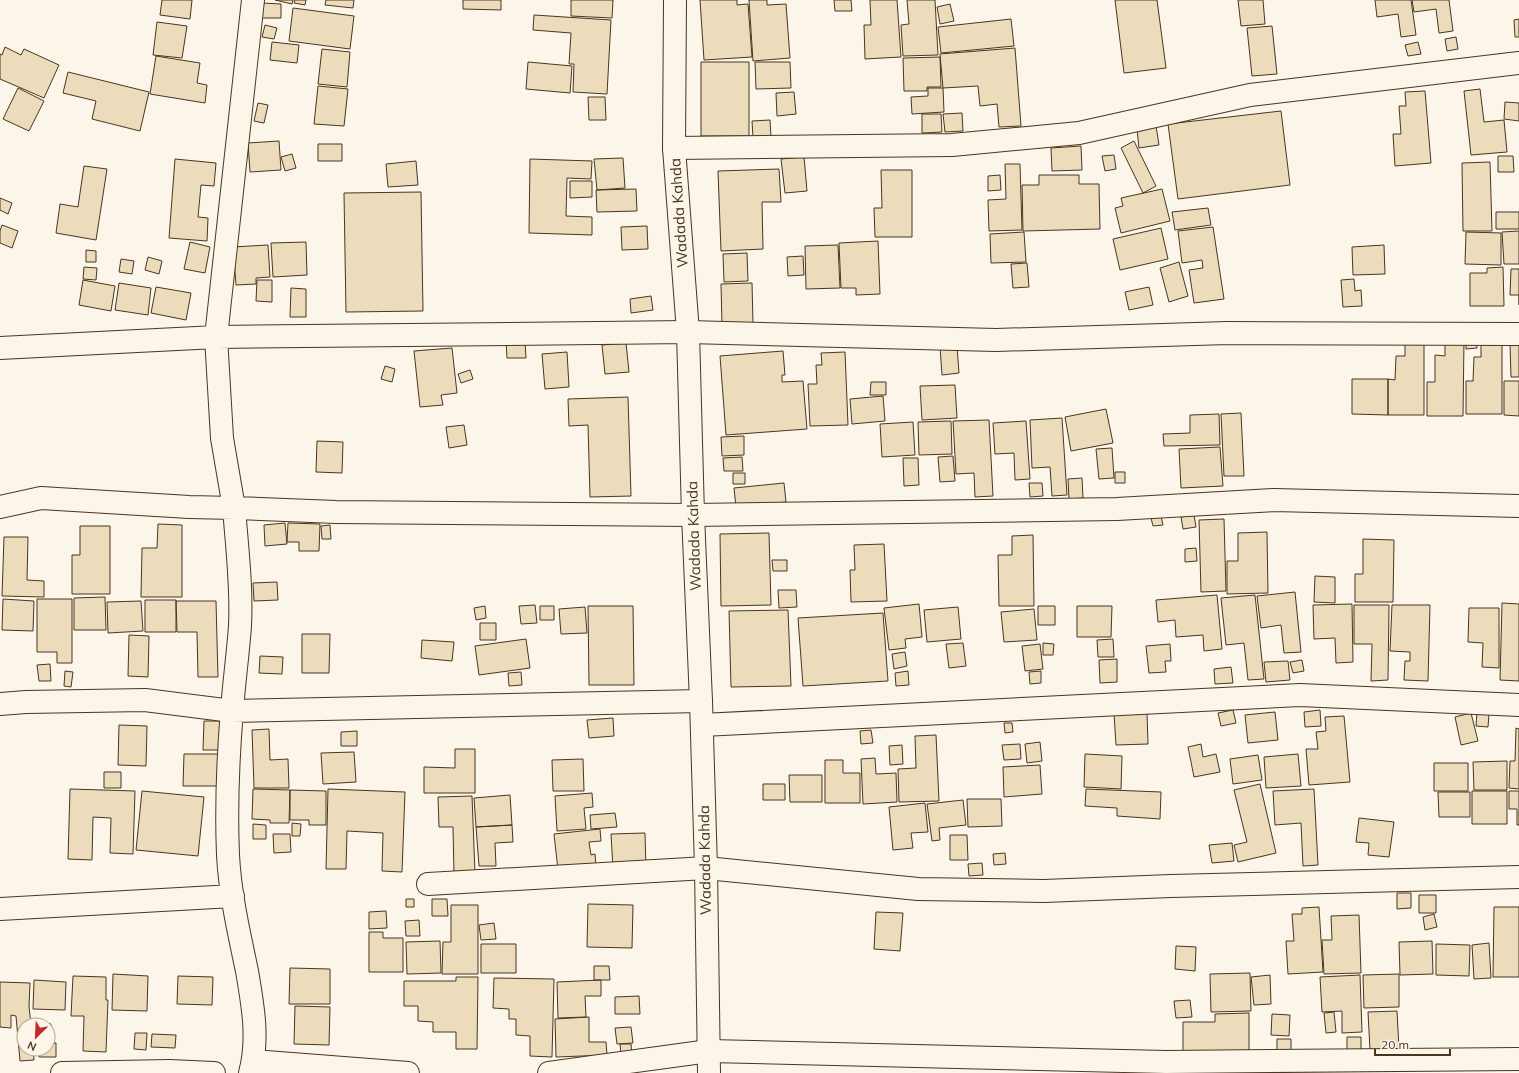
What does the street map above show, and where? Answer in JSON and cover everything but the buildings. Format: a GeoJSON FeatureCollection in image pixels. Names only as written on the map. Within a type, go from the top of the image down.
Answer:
{"type":"FeatureCollection","features":[{"type":"Feature","properties":{"kind":"street"},"geometry":{"type":"LineString","coordinates":[[253,0],[216,337],[222,438],[234,508],[239,576],[240,625],[232,711],[227,805],[228,857],[233,896],[255,1015],[255,1042],[252,1067],[408,1073]]}},
{"type":"Feature","properties":{"kind":"street","name":"Wadada Kahda"},"geometry":{"type":"LineString","coordinates":[[675,0],[674,148],[688,332],[693,515],[702,701],[709,1073]]}},
{"type":"Feature","properties":{"kind":"street"},"geometry":{"type":"LineString","coordinates":[[674,148],[952,145],[1064,135],[1080,133],[1250,95],[1519,63]]}},
{"type":"Feature","properties":{"kind":"street"},"geometry":{"type":"LineString","coordinates":[[0,348],[216,337],[688,332],[996,340],[1228,332],[1519,334]]}},
{"type":"Feature","properties":{"kind":"street"},"geometry":{"type":"LineString","coordinates":[[0,507],[41,498],[189,507],[289,509],[336,512],[693,515],[1117,509],[1274,500],[1519,506]]}},
{"type":"Feature","properties":{"kind":"street"},"geometry":{"type":"LineString","coordinates":[[702,725],[1300,695],[1519,705]]}},
{"type":"Feature","properties":{"kind":"street"},"geometry":{"type":"LineString","coordinates":[[0,704],[26,702],[145,700],[232,711],[702,701]]}},
{"type":"Feature","properties":{"kind":"street"},"geometry":{"type":"LineString","coordinates":[[428,884],[706,868],[918,889],[1044,891],[1171,886],[1519,877]]}},
{"type":"Feature","properties":{"kind":"street"},"geometry":{"type":"LineString","coordinates":[[0,909],[233,896]]}},
{"type":"Feature","properties":{"kind":"street"},"geometry":{"type":"LineString","coordinates":[[549,1073],[709,1051],[1166,1068],[1519,1059]]}},
{"type":"Feature","properties":{"kind":"street"},"geometry":{"type":"LineString","coordinates":[[62,1073],[169,1071],[214,1073]]}}]}
